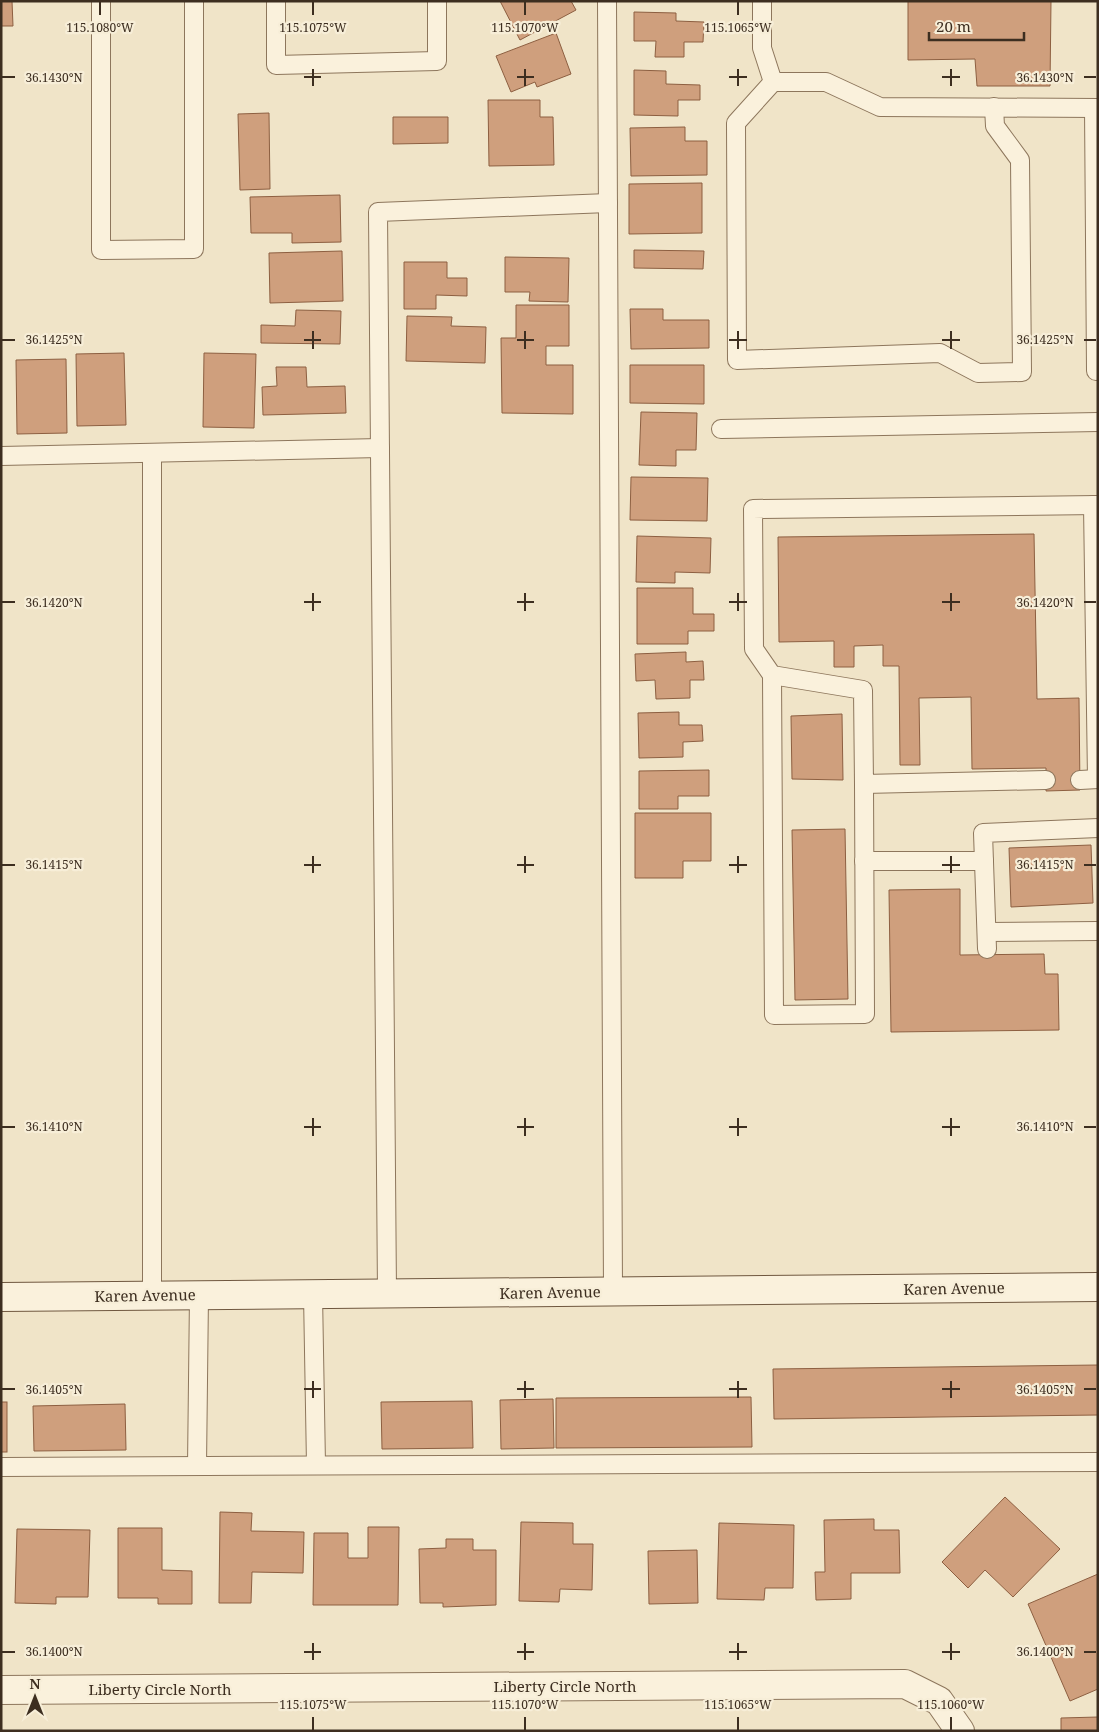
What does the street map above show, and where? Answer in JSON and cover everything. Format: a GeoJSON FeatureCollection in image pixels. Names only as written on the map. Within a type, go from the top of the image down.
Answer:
{"type":"FeatureCollection","features":[{"type":"Feature","properties":{"kind":"street","name":"Karen Avenue"},"geometry":{"type":"LineString","coordinates":[[1,1296],[1098,1287]]}},
{"type":"Feature","properties":{"kind":"street","name":"Liberty Circle North"},"geometry":{"type":"LineString","coordinates":[[1,1690],[906,1684],[939,1701],[960,1731]]}},
{"type":"Feature","properties":{"kind":"lane"},"geometry":{"type":"LineString","coordinates":[[101,1],[102,250],[111,250],[194,249],[194,1]]}},
{"type":"Feature","properties":{"kind":"lane"},"geometry":{"type":"LineString","coordinates":[[276,1],[276,65],[437,61],[437,1]]}},
{"type":"Feature","properties":{"kind":"lane"},"geometry":{"type":"LineString","coordinates":[[607,1],[613,1291]]}},
{"type":"Feature","properties":{"kind":"lane"},"geometry":{"type":"LineString","coordinates":[[762,1],[762,48],[773,82]]}},
{"type":"Feature","properties":{"kind":"lane"},"geometry":{"type":"LineString","coordinates":[[994,107],[995,126],[1020,160],[1022,372],[978,373],[940,353],[737,360],[736,122],[773,82],[826,82],[880,107],[994,107],[1096,108],[1096,371]]}},
{"type":"Feature","properties":{"kind":"lane"},"geometry":{"type":"LineString","coordinates":[[387,1293],[378,212],[608,203]]}},
{"type":"Feature","properties":{"kind":"lane"},"geometry":{"type":"LineString","coordinates":[[721,429],[1098,422]]}},
{"type":"Feature","properties":{"kind":"lane"},"geometry":{"type":"LineString","coordinates":[[1,456],[380,448]]}},
{"type":"Feature","properties":{"kind":"lane"},"geometry":{"type":"LineString","coordinates":[[152,453],[152,1295]]}},
{"type":"Feature","properties":{"kind":"lane"},"geometry":{"type":"LineString","coordinates":[[772,675],[863,690],[864,784],[865,1014],[774,1015],[772,675],[754,649],[753,509],[1096,505],[1091,779]]}},
{"type":"Feature","properties":{"kind":"lane"},"geometry":{"type":"LineString","coordinates":[[864,784],[1046,780]]}},
{"type":"Feature","properties":{"kind":"lane"},"geometry":{"type":"LineString","coordinates":[[1098,828],[983,833],[987,940],[1098,931]]}},
{"type":"Feature","properties":{"kind":"lane"},"geometry":{"type":"LineString","coordinates":[[864,861],[984,861]]}},
{"type":"Feature","properties":{"kind":"lane"},"geometry":{"type":"LineString","coordinates":[[313,1294],[316,1465]]}},
{"type":"Feature","properties":{"kind":"lane"},"geometry":{"type":"LineString","coordinates":[[197,1466],[198,1295]]}},
{"type":"Feature","properties":{"kind":"lane"},"geometry":{"type":"LineString","coordinates":[[1,1467],[1098,1462]]}},
{"type":"Feature","properties":{"kind":"building"},"geometry":{"type":"Polygon","coordinates":[[[1,1],[12,1],[13,26],[1,26],[1,1]]]}},
{"type":"Feature","properties":{"kind":"building"},"geometry":{"type":"Polygon","coordinates":[[[500,1],[571,1],[576,10],[520,40],[500,1]]]}},
{"type":"Feature","properties":{"kind":"building"},"geometry":{"type":"Polygon","coordinates":[[[908,1],[1051,1],[1050,86],[977,86],[975,59],[908,60],[908,1]]]}},
{"type":"Feature","properties":{"kind":"building"},"geometry":{"type":"Polygon","coordinates":[[[634,12],[676,13],[676,21],[704,22],[703,42],[684,42],[684,57],[655,57],[656,41],[634,41],[634,12]]]}},
{"type":"Feature","properties":{"kind":"building"},"geometry":{"type":"Polygon","coordinates":[[[556,33],[571,74],[537,87],[535,82],[511,92],[496,56],[556,33]]]}},
{"type":"Feature","properties":{"kind":"building"},"geometry":{"type":"Polygon","coordinates":[[[634,70],[666,71],[666,84],[700,85],[700,100],[678,100],[678,116],[634,115],[634,70]]]}},
{"type":"Feature","properties":{"kind":"building"},"geometry":{"type":"Polygon","coordinates":[[[488,100],[540,100],[540,117],[553,117],[554,165],[489,166],[488,100]]]}},
{"type":"Feature","properties":{"kind":"building"},"geometry":{"type":"Polygon","coordinates":[[[269,113],[270,189],[240,190],[238,114],[269,113]]]}},
{"type":"Feature","properties":{"kind":"building"},"geometry":{"type":"Polygon","coordinates":[[[393,117],[448,117],[448,143],[393,144],[393,117]]]}},
{"type":"Feature","properties":{"kind":"building"},"geometry":{"type":"Polygon","coordinates":[[[685,127],[685,141],[707,141],[707,175],[631,176],[630,128],[685,127]]]}},
{"type":"Feature","properties":{"kind":"building"},"geometry":{"type":"Polygon","coordinates":[[[702,183],[702,233],[629,234],[629,184],[702,183]]]}},
{"type":"Feature","properties":{"kind":"building"},"geometry":{"type":"Polygon","coordinates":[[[340,195],[341,242],[292,243],[292,233],[251,233],[250,197],[340,195]]]}},
{"type":"Feature","properties":{"kind":"building"},"geometry":{"type":"Polygon","coordinates":[[[634,250],[704,251],[703,269],[634,268],[634,250]]]}},
{"type":"Feature","properties":{"kind":"building"},"geometry":{"type":"Polygon","coordinates":[[[342,251],[343,301],[270,303],[269,253],[342,251]]]}},
{"type":"Feature","properties":{"kind":"building"},"geometry":{"type":"Polygon","coordinates":[[[505,257],[569,258],[568,302],[529,301],[530,292],[505,292],[505,257]]]}},
{"type":"Feature","properties":{"kind":"building"},"geometry":{"type":"Polygon","coordinates":[[[404,262],[447,262],[447,278],[467,278],[467,296],[436,295],[436,309],[404,309],[404,262]]]}},
{"type":"Feature","properties":{"kind":"building"},"geometry":{"type":"Polygon","coordinates":[[[516,305],[569,305],[569,346],[546,346],[546,365],[573,365],[573,414],[502,413],[501,338],[516,338],[516,305]]]}},
{"type":"Feature","properties":{"kind":"building"},"geometry":{"type":"Polygon","coordinates":[[[630,309],[663,309],[663,320],[709,320],[709,348],[631,349],[630,309]]]}},
{"type":"Feature","properties":{"kind":"building"},"geometry":{"type":"Polygon","coordinates":[[[296,310],[341,311],[340,344],[261,343],[261,325],[295,326],[296,310]]]}},
{"type":"Feature","properties":{"kind":"building"},"geometry":{"type":"Polygon","coordinates":[[[407,316],[452,317],[451,326],[486,327],[485,363],[406,361],[407,316]]]}},
{"type":"Feature","properties":{"kind":"building"},"geometry":{"type":"Polygon","coordinates":[[[124,353],[126,425],[77,426],[76,354],[124,353]]]}},
{"type":"Feature","properties":{"kind":"building"},"geometry":{"type":"Polygon","coordinates":[[[204,353],[256,354],[254,428],[203,427],[204,353]]]}},
{"type":"Feature","properties":{"kind":"building"},"geometry":{"type":"Polygon","coordinates":[[[66,359],[67,433],[17,434],[16,360],[66,359]]]}},
{"type":"Feature","properties":{"kind":"building"},"geometry":{"type":"Polygon","coordinates":[[[630,365],[704,365],[704,404],[630,403],[630,365]]]}},
{"type":"Feature","properties":{"kind":"building"},"geometry":{"type":"Polygon","coordinates":[[[276,367],[306,367],[307,387],[345,386],[346,413],[263,415],[262,387],[277,386],[276,367]]]}},
{"type":"Feature","properties":{"kind":"building"},"geometry":{"type":"Polygon","coordinates":[[[641,412],[697,413],[696,450],[676,450],[676,466],[639,465],[641,412]]]}},
{"type":"Feature","properties":{"kind":"building"},"geometry":{"type":"Polygon","coordinates":[[[631,477],[708,478],[707,521],[630,520],[631,477]]]}},
{"type":"Feature","properties":{"kind":"building"},"geometry":{"type":"Polygon","coordinates":[[[1034,534],[1037,699],[1079,698],[1080,790],[1046,791],[1046,768],[972,769],[971,697],[919,698],[920,765],[900,765],[899,666],[883,666],[883,645],[854,646],[854,667],[834,667],[834,641],[779,642],[778,537],[1034,534]]]}},
{"type":"Feature","properties":{"kind":"building"},"geometry":{"type":"Polygon","coordinates":[[[637,536],[711,538],[710,573],[675,572],[675,583],[636,582],[637,536]]]}},
{"type":"Feature","properties":{"kind":"building"},"geometry":{"type":"Polygon","coordinates":[[[637,588],[693,588],[693,614],[714,614],[714,631],[688,631],[688,644],[637,644],[637,588]]]}},
{"type":"Feature","properties":{"kind":"building"},"geometry":{"type":"Polygon","coordinates":[[[686,652],[686,662],[703,661],[704,680],[690,680],[690,698],[656,699],[655,680],[636,681],[635,654],[686,652]]]}},
{"type":"Feature","properties":{"kind":"building"},"geometry":{"type":"Polygon","coordinates":[[[679,712],[679,725],[702,725],[703,741],[683,742],[683,757],[639,758],[638,713],[679,712]]]}},
{"type":"Feature","properties":{"kind":"building"},"geometry":{"type":"Polygon","coordinates":[[[842,714],[843,780],[792,779],[791,716],[842,714]]]}},
{"type":"Feature","properties":{"kind":"building"},"geometry":{"type":"Polygon","coordinates":[[[709,770],[709,796],[678,796],[678,809],[639,809],[639,771],[709,770]]]}},
{"type":"Feature","properties":{"kind":"building"},"geometry":{"type":"Polygon","coordinates":[[[635,813],[711,813],[711,861],[683,861],[683,878],[635,878],[635,813]]]}},
{"type":"Feature","properties":{"kind":"building"},"geometry":{"type":"Polygon","coordinates":[[[845,829],[848,999],[795,1000],[792,830],[845,829]]]}},
{"type":"Feature","properties":{"kind":"building"},"geometry":{"type":"Polygon","coordinates":[[[1091,845],[1093,903],[1011,907],[1009,848],[1091,845]]]}},
{"type":"Feature","properties":{"kind":"building"},"geometry":{"type":"Polygon","coordinates":[[[960,889],[960,955],[1044,954],[1045,974],[1058,974],[1059,1030],[891,1032],[889,890],[960,889]]]}},
{"type":"Feature","properties":{"kind":"building"},"geometry":{"type":"Polygon","coordinates":[[[1098,1365],[1098,1415],[774,1419],[773,1369],[1098,1365]]]}},
{"type":"Feature","properties":{"kind":"building"},"geometry":{"type":"Polygon","coordinates":[[[751,1397],[752,1447],[556,1448],[556,1398],[751,1397]]]}},
{"type":"Feature","properties":{"kind":"building"},"geometry":{"type":"Polygon","coordinates":[[[553,1399],[554,1448],[501,1449],[500,1400],[553,1399]]]}},
{"type":"Feature","properties":{"kind":"building"},"geometry":{"type":"Polygon","coordinates":[[[472,1401],[473,1448],[382,1449],[381,1402],[472,1401]]]}},
{"type":"Feature","properties":{"kind":"building"},"geometry":{"type":"Polygon","coordinates":[[[1,1402],[7,1402],[7,1452],[1,1452],[1,1402]]]}},
{"type":"Feature","properties":{"kind":"building"},"geometry":{"type":"Polygon","coordinates":[[[125,1404],[126,1450],[34,1451],[33,1406],[125,1404]]]}},
{"type":"Feature","properties":{"kind":"building"},"geometry":{"type":"Polygon","coordinates":[[[1005,1497],[1060,1549],[1013,1597],[985,1570],[968,1588],[942,1562],[1005,1497]]]}},
{"type":"Feature","properties":{"kind":"building"},"geometry":{"type":"Polygon","coordinates":[[[220,1512],[252,1513],[251,1531],[304,1532],[303,1573],[252,1572],[251,1603],[219,1603],[220,1512]]]}},
{"type":"Feature","properties":{"kind":"building"},"geometry":{"type":"Polygon","coordinates":[[[874,1519],[874,1530],[899,1530],[900,1573],[851,1573],[851,1599],[816,1600],[815,1572],[825,1572],[824,1520],[874,1519]]]}},
{"type":"Feature","properties":{"kind":"building"},"geometry":{"type":"Polygon","coordinates":[[[521,1522],[573,1523],[573,1544],[593,1544],[592,1590],[560,1589],[559,1602],[519,1601],[521,1522]]]}},
{"type":"Feature","properties":{"kind":"building"},"geometry":{"type":"Polygon","coordinates":[[[719,1523],[794,1525],[793,1588],[765,1588],[764,1600],[717,1599],[719,1523]]]}},
{"type":"Feature","properties":{"kind":"building"},"geometry":{"type":"Polygon","coordinates":[[[368,1527],[399,1527],[398,1605],[313,1605],[314,1533],[348,1533],[348,1558],[368,1558],[368,1527]]]}},
{"type":"Feature","properties":{"kind":"building"},"geometry":{"type":"Polygon","coordinates":[[[118,1528],[162,1528],[162,1570],[192,1571],[192,1604],[158,1604],[158,1598],[118,1598],[118,1528]]]}},
{"type":"Feature","properties":{"kind":"building"},"geometry":{"type":"Polygon","coordinates":[[[17,1529],[90,1530],[88,1597],[56,1597],[56,1604],[15,1603],[17,1529]]]}},
{"type":"Feature","properties":{"kind":"building"},"geometry":{"type":"Polygon","coordinates":[[[446,1539],[473,1539],[473,1550],[496,1550],[496,1605],[443,1607],[443,1603],[420,1603],[419,1549],[446,1548],[446,1539]]]}},
{"type":"Feature","properties":{"kind":"building"},"geometry":{"type":"Polygon","coordinates":[[[697,1550],[698,1603],[649,1604],[648,1551],[697,1550]]]}},
{"type":"Feature","properties":{"kind":"building"},"geometry":{"type":"Polygon","coordinates":[[[1098,1574],[1098,1689],[1070,1701],[1028,1604],[1098,1574]]]}},
{"type":"Feature","properties":{"kind":"building"},"geometry":{"type":"Polygon","coordinates":[[[1098,1717],[1098,1731],[1061,1731],[1061,1718],[1098,1717]]]}}]}
